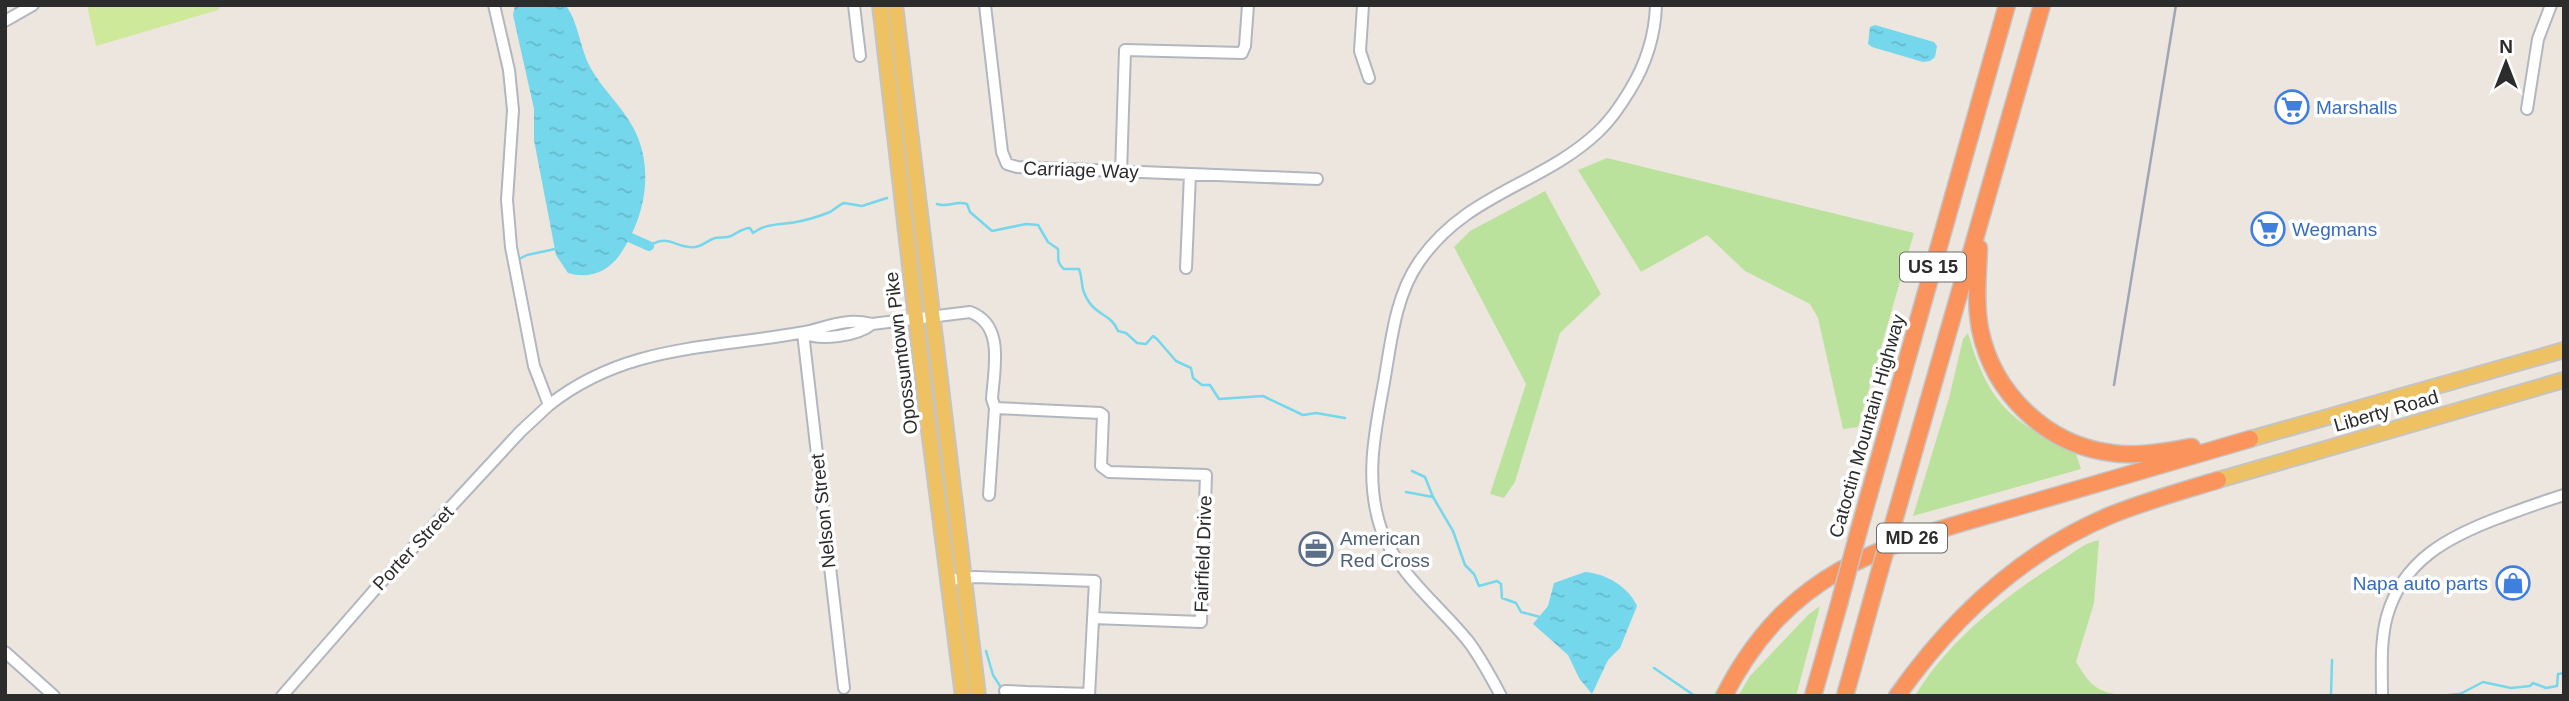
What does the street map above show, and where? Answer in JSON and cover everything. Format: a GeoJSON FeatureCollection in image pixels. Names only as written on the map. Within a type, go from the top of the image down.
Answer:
{"type":"FeatureCollection","features":[{"type":"Feature","properties":{"kind":"highway","name":"Catoctin Mountain Highway"},"geometry":{"type":"LineString","coordinates":[[1813,696],[2007,5]]}},
{"type":"Feature","properties":{"kind":"highway","name":"US 15"},"geometry":{"type":"LineString","coordinates":[[1845,696],[2042,5]]}},
{"type":"Feature","properties":{"kind":"highway"},"geometry":{"type":"LineString","coordinates":[[1981,220],[1977,288],[1982,337],[2001,381],[2036,421],[2065,440],[2114,454],[2170,450],[2250,439]]}},
{"type":"Feature","properties":{"kind":"highway","name":"MD 26"},"geometry":{"type":"LineString","coordinates":[[1724,696],[1747,657],[1774,623],[1824,579],[1863,557],[1942,529],[2250,439]]}},
{"type":"Feature","properties":{"kind":"highway"},"geometry":{"type":"LineString","coordinates":[[1897,696],[1933,647],[1970,609],[2039,554],[2110,516],[2218,480]]}},
{"type":"Feature","properties":{"kind":"main road","name":"Opossumtown Pike"},"geometry":{"type":"LineString","coordinates":[[880,5],[915,317],[956,579],[978,696]]}},
{"type":"Feature","properties":{"kind":"main road","name":"Opossumtown Pike"},"geometry":{"type":"LineString","coordinates":[[895,5],[931,315],[956,579],[963,696]]}},
{"type":"Feature","properties":{"kind":"main road","name":"Liberty Road"},"geometry":{"type":"LineString","coordinates":[[2250,439],[2564,350]]}},
{"type":"Feature","properties":{"kind":"main road","name":"Liberty Road"},"geometry":{"type":"LineString","coordinates":[[2218,480],[2564,380]]}},
{"type":"Feature","properties":{"kind":"street"},"geometry":{"type":"LineString","coordinates":[[5,21],[33,5]]}},
{"type":"Feature","properties":{"kind":"street"},"geometry":{"type":"LineString","coordinates":[[494,5],[509,70],[513,110],[507,200],[511,247],[534,366],[549,405]]}},
{"type":"Feature","properties":{"kind":"street"},"geometry":{"type":"LineString","coordinates":[[854,5],[860,56]]}},
{"type":"Feature","properties":{"kind":"street","name":"Carriage Way"},"geometry":{"type":"LineString","coordinates":[[985,5],[1004,160],[1017,167],[1318,178]]}},
{"type":"Feature","properties":{"kind":"street"},"geometry":{"type":"LineString","coordinates":[[1121,172],[1125,50],[1242,53],[1245,46],[1248,5]]}},
{"type":"Feature","properties":{"kind":"street"},"geometry":{"type":"LineString","coordinates":[[1363,5],[1360,51],[1369,78]]}},
{"type":"Feature","properties":{"kind":"street"},"geometry":{"type":"LineString","coordinates":[[1500,696],[1483,662],[1468,642],[1399,563],[1384,537],[1377,513],[1372,484],[1372,449],[1398,307],[1413,271],[1447,228],[1475,207],[1568,154],[1606,123],[1625,99],[1643,67],[1653,35],[1656,5]]}},
{"type":"Feature","properties":{"kind":"street"},"geometry":{"type":"LineString","coordinates":[[2526,109],[2538,39],[2551,5]]}},
{"type":"Feature","properties":{"kind":"street"},"geometry":{"type":"LineString","coordinates":[[1186,268],[1190,174]]}},
{"type":"Feature","properties":{"kind":"street"},"geometry":{"type":"LineString","coordinates":[[915,317],[970,312],[982,317],[989,325],[994,346],[992,399],[995,408],[989,495]]}},
{"type":"Feature","properties":{"kind":"street","name":"Porter Street"},"geometry":{"type":"LineString","coordinates":[[282,696],[385,578],[520,432],[549,405],[583,382],[648,355],[803,333],[812,337],[837,335],[862,331],[872,324],[915,317]]}},
{"type":"Feature","properties":{"kind":"street","name":"Nelson Street"},"geometry":{"type":"LineString","coordinates":[[803,333],[844,688]]}},
{"type":"Feature","properties":{"kind":"street","name":"Fairfield Drive"},"geometry":{"type":"LineString","coordinates":[[995,408],[1100,413],[1103,415],[1101,466],[1109,472],[1206,475],[1201,622],[1093,618]]}},
{"type":"Feature","properties":{"kind":"street"},"geometry":{"type":"LineString","coordinates":[[2382,696],[2382,651],[2387,616],[2398,589],[2416,563],[2450,538],[2564,495]]}},
{"type":"Feature","properties":{"kind":"street"},"geometry":{"type":"LineString","coordinates":[[956,579],[1095,581],[1089,695],[1005,691]]}},
{"type":"Feature","properties":{"kind":"street"},"geometry":{"type":"LineString","coordinates":[[5,652],[54,696]]}},
{"type":"Feature","properties":{"kind":"green space"},"geometry":{"type":"Polygon","coordinates":[[[87,5],[221,5],[218,10],[96,46],[87,5]]]}},
{"type":"Feature","properties":{"kind":"green space"},"geometry":{"type":"Polygon","coordinates":[[[1607,158],[1914,233],[1858,427],[1843,429],[1818,318],[1810,304],[1745,271],[1707,235],[1641,272],[1578,170],[1607,158]]]}},
{"type":"Feature","properties":{"kind":"green space"},"geometry":{"type":"Polygon","coordinates":[[[1545,191],[1601,294],[1560,333],[1515,482],[1504,498],[1490,494],[1526,384],[1454,247],[1470,231],[1545,191]]]}},
{"type":"Feature","properties":{"kind":"green space"},"geometry":{"type":"Polygon","coordinates":[[[1968,333],[1975,356],[1993,393],[2018,420],[2075,451],[2081,469],[1913,516],[1949,398],[1963,339],[1968,333]]]}},
{"type":"Feature","properties":{"kind":"green space"},"geometry":{"type":"Polygon","coordinates":[[[2099,540],[2094,603],[2076,662],[2086,678],[2096,687],[2109,693],[2127,696],[1915,696],[1945,655],[1981,620],[2079,548],[2099,540]]]}},
{"type":"Feature","properties":{"kind":"green space"},"geometry":{"type":"Polygon","coordinates":[[[1820,606],[1796,696],[1738,696],[1750,676],[1809,614],[1820,606]]]}},
{"type":"Feature","properties":{"kind":"water"},"geometry":{"type":"Polygon","coordinates":[[[515,5],[567,7],[590,67],[629,121],[640,145],[645,177],[641,210],[619,256],[608,267],[596,273],[568,273],[556,255],[534,140],[534,109],[513,15],[515,5]]]}},
{"type":"Feature","properties":{"kind":"water"},"geometry":{"type":"Polygon","coordinates":[[[1875,25],[1934,42],[1937,46],[1935,57],[1923,62],[1872,47],[1868,44],[1870,27],[1875,25]]]}},
{"type":"Feature","properties":{"kind":"water"},"geometry":{"type":"Polygon","coordinates":[[[1585,572],[1616,582],[1637,606],[1620,648],[1608,660],[1592,694],[1579,678],[1568,655],[1533,624],[1548,606],[1554,583],[1585,572]]]}},
{"type":"Feature","properties":{"kind":"waterway"},"geometry":{"type":"LineString","coordinates":[[649,246],[668,241],[695,247],[745,229],[750,228],[753,233],[768,226],[813,218],[844,203],[862,206],[887,198]]}},
{"type":"Feature","properties":{"kind":"waterway"},"geometry":{"type":"LineString","coordinates":[[937,204],[967,204],[970,212],[992,231],[1026,224],[1038,225],[1048,242],[1058,249],[1061,267],[1079,269],[1089,302],[1112,322],[1118,331],[1126,333],[1137,343],[1146,344],[1153,336],[1176,361],[1191,368],[1193,378],[1202,385],[1210,385],[1219,399],[1263,396],[1303,415],[1316,413],[1345,418]]}},
{"type":"Feature","properties":{"kind":"waterway"},"geometry":{"type":"LineString","coordinates":[[631,238],[649,246]]}},
{"type":"Feature","properties":{"kind":"waterway"},"geometry":{"type":"LineString","coordinates":[[519,259],[555,249]]}},
{"type":"Feature","properties":{"kind":"waterway"},"geometry":{"type":"LineString","coordinates":[[1412,471],[1425,477],[1433,497],[1453,531],[1465,565],[1474,574],[1479,586],[1497,581],[1501,584],[1502,598],[1516,603],[1521,612],[1540,617]]}},
{"type":"Feature","properties":{"kind":"waterway"},"geometry":{"type":"LineString","coordinates":[[1406,492],[1433,497]]}},
{"type":"Feature","properties":{"kind":"waterway"},"geometry":{"type":"LineString","coordinates":[[986,651],[993,675],[1002,689]]}},
{"type":"Feature","properties":{"kind":"waterway"},"geometry":{"type":"LineString","coordinates":[[2331,696],[2332,660]]}},
{"type":"Feature","properties":{"kind":"waterway"},"geometry":{"type":"LineString","coordinates":[[1654,668],[1695,696]]}},
{"type":"Feature","properties":{"kind":"waterway"},"geometry":{"type":"LineString","coordinates":[[2437,696],[2460,694],[2483,682],[2511,688],[2530,686],[2533,683],[2546,688],[2557,686],[2558,674],[2564,673]]}},
{"type":"Feature","properties":{"kind":"railway"},"geometry":{"type":"LineString","coordinates":[[2114,385],[2176,5]]}},
{"type":"Feature","properties":{"kind":"place","name":"Marshalls"},"geometry":{"type":"Point","coordinates":[2292,107]}},
{"type":"Feature","properties":{"kind":"place","name":"Wegmans"},"geometry":{"type":"Point","coordinates":[2268,229]}},
{"type":"Feature","properties":{"kind":"place","name":"American Red Cross"},"geometry":{"type":"Point","coordinates":[1316,549]}},
{"type":"Feature","properties":{"kind":"place","name":"Napa auto parts"},"geometry":{"type":"Point","coordinates":[2513,583]}}]}
